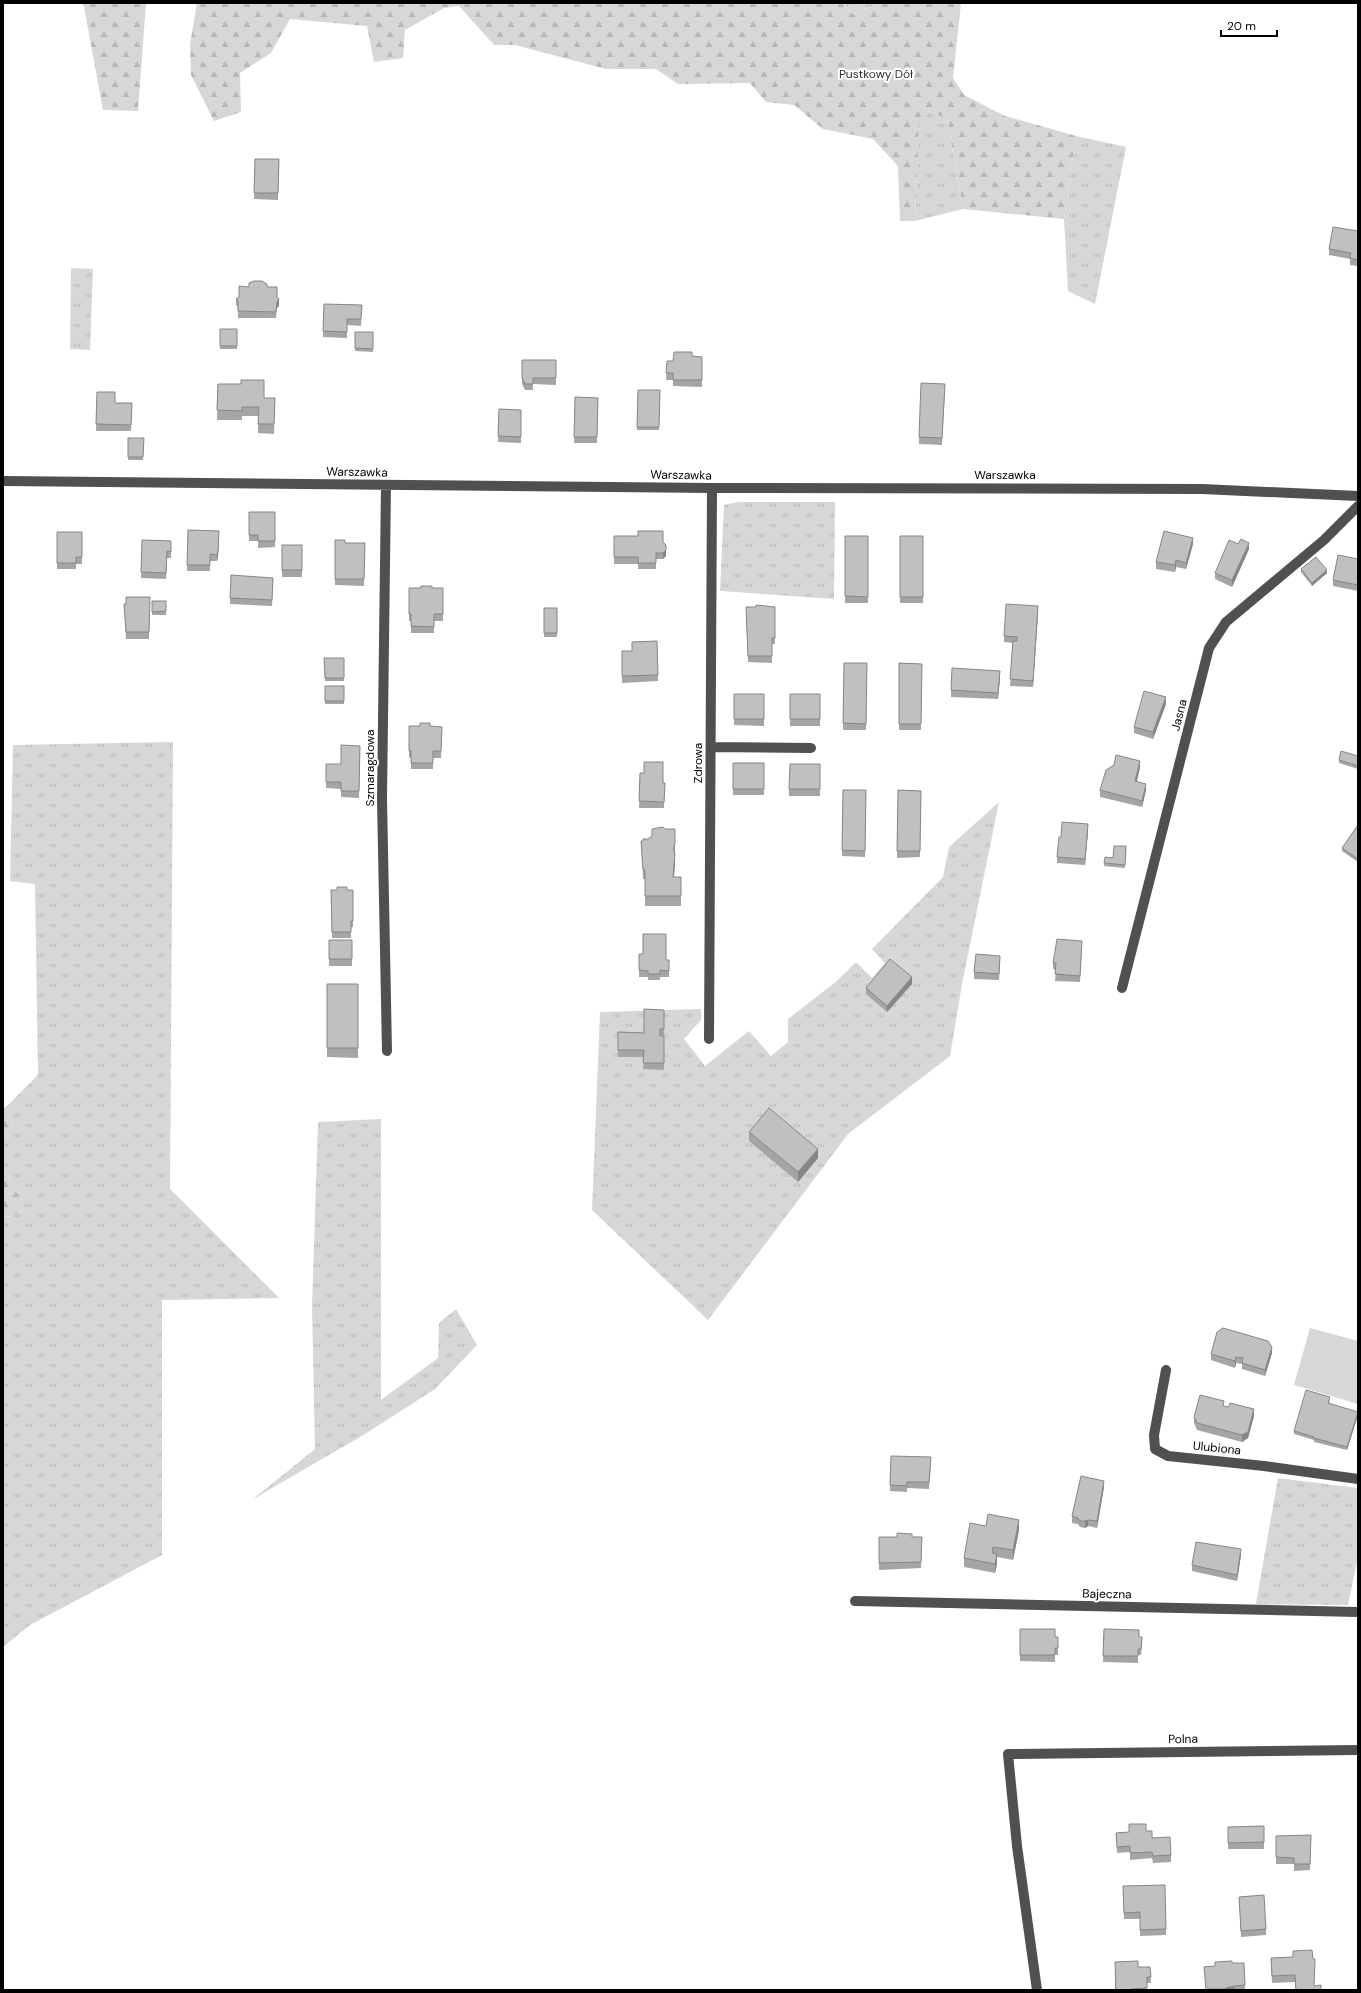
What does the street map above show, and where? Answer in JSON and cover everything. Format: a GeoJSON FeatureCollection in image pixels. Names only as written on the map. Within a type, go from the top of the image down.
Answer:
{"type":"FeatureCollection","features":[{"type":"Feature","properties":{"kind":"street","name":"Warszawka"},"geometry":{"type":"LineString","coordinates":[[3,482],[712,488],[1194,489],[1358,496]]}},
{"type":"Feature","properties":{"kind":"street","name":"Szmaragdowa"},"geometry":{"type":"LineString","coordinates":[[386,485],[382,799],[387,1051]]}},
{"type":"Feature","properties":{"kind":"street","name":"Zdrowa"},"geometry":{"type":"LineString","coordinates":[[709,1039],[712,488]]}},
{"type":"Feature","properties":{"kind":"street","name":"Jasna"},"geometry":{"type":"LineString","coordinates":[[1122,988],[1209,648],[1226,622],[1324,540],[1358,506]]}},
{"type":"Feature","properties":{"kind":"street"},"geometry":{"type":"LineString","coordinates":[[711,747],[811,748]]}},
{"type":"Feature","properties":{"kind":"street","name":"Ulubiona"},"geometry":{"type":"LineString","coordinates":[[1166,1370],[1154,1435],[1155,1449],[1168,1456],[1264,1466],[1358,1479]]}},
{"type":"Feature","properties":{"kind":"street","name":"Bajeczna"},"geometry":{"type":"LineString","coordinates":[[855,1601],[1358,1612]]}},
{"type":"Feature","properties":{"kind":"street","name":"Polna"},"geometry":{"type":"LineString","coordinates":[[1037,1990],[1017,1846],[1008,1754],[1358,1750]]}},
{"type":"Feature","properties":{"kind":"green space"},"geometry":{"type":"Polygon","coordinates":[[[82,3],[146,3],[138,111],[103,110],[82,3]]]}},
{"type":"Feature","properties":{"kind":"green space","name":"Pustkowy Dół"},"geometry":{"type":"Polygon","coordinates":[[[197,3],[842,3],[853,14],[881,3],[961,3],[953,78],[964,95],[1005,116],[1076,136],[1064,219],[963,209],[947,119],[929,111],[919,125],[915,221],[900,221],[898,166],[873,139],[823,129],[794,105],[766,102],[750,83],[678,84],[656,69],[606,69],[515,45],[494,45],[459,6],[444,8],[405,30],[403,58],[374,62],[367,26],[290,19],[271,53],[240,73],[241,112],[214,121],[191,75],[190,44],[197,3]]]}},
{"type":"Feature","properties":{"kind":"green space"},"geometry":{"type":"Polygon","coordinates":[[[843,3],[881,3],[853,14],[843,3]]]}},
{"type":"Feature","properties":{"kind":"green space"},"geometry":{"type":"Polygon","coordinates":[[[929,111],[947,119],[963,209],[915,221],[919,125],[929,111]]]}},
{"type":"Feature","properties":{"kind":"green space"},"geometry":{"type":"Polygon","coordinates":[[[1076,136],[1126,147],[1095,304],[1068,291],[1064,219],[1076,136]]]}},
{"type":"Feature","properties":{"kind":"green space"},"geometry":{"type":"Polygon","coordinates":[[[71,268],[93,269],[90,350],[70,349],[71,268]]]}},
{"type":"Feature","properties":{"kind":"green space"},"geometry":{"type":"Polygon","coordinates":[[[739,502],[835,502],[834,599],[720,591],[724,505],[739,502]]]}},
{"type":"Feature","properties":{"kind":"green space"},"geometry":{"type":"Polygon","coordinates":[[[173,742],[170,1189],[279,1298],[162,1300],[162,1555],[30,1625],[3,1647],[3,1217],[12,1216],[26,1206],[3,1168],[3,1140],[13,1123],[6,1107],[38,1075],[35,884],[10,881],[13,745],[173,742]]]}},
{"type":"Feature","properties":{"kind":"green space"},"geometry":{"type":"Polygon","coordinates":[[[999,802],[962,984],[950,1056],[848,1134],[708,1320],[592,1210],[600,1012],[701,1009],[701,1020],[684,1039],[705,1066],[749,1031],[771,1056],[788,1042],[788,1019],[837,981],[856,962],[872,978],[885,963],[872,949],[943,877],[949,847],[999,802]]]}},
{"type":"Feature","properties":{"kind":"green space"},"geometry":{"type":"Polygon","coordinates":[[[3,1107],[6,1107],[13,1123],[3,1140],[3,1107]]]}},
{"type":"Feature","properties":{"kind":"green space"},"geometry":{"type":"Polygon","coordinates":[[[381,1119],[381,1400],[438,1358],[439,1323],[456,1309],[477,1345],[435,1389],[365,1434],[253,1499],[315,1449],[312,1307],[318,1122],[381,1119]]]}},
{"type":"Feature","properties":{"kind":"green space"},"geometry":{"type":"Polygon","coordinates":[[[3,1168],[26,1206],[12,1216],[3,1217],[3,1168]]]}},
{"type":"Feature","properties":{"kind":"green space"},"geometry":{"type":"Polygon","coordinates":[[[1310,1328],[1358,1341],[1358,1404],[1294,1385],[1310,1328]]]}},
{"type":"Feature","properties":{"kind":"green space"},"geometry":{"type":"Polygon","coordinates":[[[1278,1478],[1358,1488],[1358,1557],[1348,1605],[1256,1604],[1278,1478]]]}},
{"type":"Feature","properties":{"kind":"building"},"geometry":{"type":"Polygon","coordinates":[[[255,159],[279,159],[278,193],[254,193],[255,159]]]}},
{"type":"Feature","properties":{"kind":"building"},"geometry":{"type":"Polygon","coordinates":[[[1333,227],[1358,231],[1358,260],[1350,258],[1351,253],[1329,249],[1333,227]]]}},
{"type":"Feature","properties":{"kind":"building"},"geometry":{"type":"Polygon","coordinates":[[[254,281],[262,281],[267,284],[267,287],[277,287],[277,297],[279,299],[277,302],[276,312],[238,311],[238,301],[236,299],[239,297],[239,286],[249,287],[249,283],[254,281]]]}},
{"type":"Feature","properties":{"kind":"building"},"geometry":{"type":"Polygon","coordinates":[[[324,304],[362,305],[361,319],[347,319],[347,332],[323,331],[324,304]]]}},
{"type":"Feature","properties":{"kind":"building"},"geometry":{"type":"Polygon","coordinates":[[[220,329],[237,329],[237,346],[220,346],[220,329]]]}},
{"type":"Feature","properties":{"kind":"building"},"geometry":{"type":"Polygon","coordinates":[[[355,332],[373,332],[373,349],[355,348],[355,332]]]}},
{"type":"Feature","properties":{"kind":"building"},"geometry":{"type":"Polygon","coordinates":[[[674,352],[692,352],[692,356],[702,357],[702,380],[673,380],[673,373],[666,373],[667,361],[673,361],[674,352]]]}},
{"type":"Feature","properties":{"kind":"building"},"geometry":{"type":"Polygon","coordinates":[[[522,360],[556,360],[556,378],[533,378],[533,384],[525,384],[522,378],[522,360]]]}},
{"type":"Feature","properties":{"kind":"building"},"geometry":{"type":"Polygon","coordinates":[[[241,380],[264,380],[264,398],[275,398],[274,424],[258,424],[259,407],[242,407],[242,411],[217,410],[218,384],[241,384],[241,380]]]}},
{"type":"Feature","properties":{"kind":"building"},"geometry":{"type":"Polygon","coordinates":[[[921,383],[945,384],[942,438],[919,437],[921,383]]]}},
{"type":"Feature","properties":{"kind":"building"},"geometry":{"type":"Polygon","coordinates":[[[638,390],[660,390],[659,427],[637,427],[638,390]]]}},
{"type":"Feature","properties":{"kind":"building"},"geometry":{"type":"Polygon","coordinates":[[[97,392],[115,392],[115,403],[132,403],[131,425],[96,424],[97,392]]]}},
{"type":"Feature","properties":{"kind":"building"},"geometry":{"type":"Polygon","coordinates":[[[575,397],[598,398],[597,437],[574,437],[575,397]]]}},
{"type":"Feature","properties":{"kind":"building"},"geometry":{"type":"Polygon","coordinates":[[[499,409],[521,410],[521,437],[498,436],[499,409]]]}},
{"type":"Feature","properties":{"kind":"building"},"geometry":{"type":"Polygon","coordinates":[[[128,438],[144,438],[143,457],[128,457],[128,438]]]}},
{"type":"Feature","properties":{"kind":"building"},"geometry":{"type":"Polygon","coordinates":[[[249,512],[275,512],[275,541],[258,541],[258,535],[249,535],[249,512]]]}},
{"type":"Feature","properties":{"kind":"building"},"geometry":{"type":"Polygon","coordinates":[[[188,530],[219,531],[217,555],[210,554],[210,565],[187,565],[188,530]]]}},
{"type":"Feature","properties":{"kind":"building"},"geometry":{"type":"Polygon","coordinates":[[[638,531],[663,531],[663,542],[666,545],[666,550],[663,553],[656,553],[656,563],[638,563],[638,557],[614,557],[614,536],[638,536],[638,531]]]}},
{"type":"Feature","properties":{"kind":"building"},"geometry":{"type":"Polygon","coordinates":[[[1164,531],[1193,538],[1186,563],[1176,560],[1175,565],[1156,562],[1164,531]]]}},
{"type":"Feature","properties":{"kind":"building"},"geometry":{"type":"Polygon","coordinates":[[[57,532],[82,532],[82,557],[76,557],[76,563],[57,563],[57,532]]]}},
{"type":"Feature","properties":{"kind":"building"},"geometry":{"type":"Polygon","coordinates":[[[845,536],[868,536],[868,597],[845,596],[845,536]]]}},
{"type":"Feature","properties":{"kind":"building"},"geometry":{"type":"Polygon","coordinates":[[[900,536],[923,536],[923,597],[900,597],[900,536]]]}},
{"type":"Feature","properties":{"kind":"building"},"geometry":{"type":"Polygon","coordinates":[[[1241,539],[1249,543],[1232,580],[1215,573],[1229,540],[1238,544],[1241,539]]]}},
{"type":"Feature","properties":{"kind":"building"},"geometry":{"type":"Polygon","coordinates":[[[142,540],[171,541],[171,552],[167,551],[166,573],[141,572],[142,540]]]}},
{"type":"Feature","properties":{"kind":"building"},"geometry":{"type":"Polygon","coordinates":[[[335,540],[345,540],[345,543],[365,543],[364,579],[335,579],[335,540]]]}},
{"type":"Feature","properties":{"kind":"building"},"geometry":{"type":"Polygon","coordinates":[[[282,545],[302,545],[302,570],[282,570],[282,545]]]}},
{"type":"Feature","properties":{"kind":"building"},"geometry":{"type":"Polygon","coordinates":[[[1338,555],[1358,559],[1358,585],[1333,580],[1338,555]]]}},
{"type":"Feature","properties":{"kind":"building"},"geometry":{"type":"Polygon","coordinates":[[[1316,557],[1327,570],[1312,583],[1301,569],[1316,557]]]}},
{"type":"Feature","properties":{"kind":"building"},"geometry":{"type":"Polygon","coordinates":[[[231,575],[273,578],[272,600],[230,598],[231,575]]]}},
{"type":"Feature","properties":{"kind":"building"},"geometry":{"type":"Polygon","coordinates":[[[421,586],[443,588],[443,614],[434,614],[434,627],[411,626],[411,614],[409,614],[409,588],[421,588],[421,586]]]}},
{"type":"Feature","properties":{"kind":"building"},"geometry":{"type":"Polygon","coordinates":[[[126,597],[150,597],[149,632],[126,632],[124,604],[126,604],[126,597]]]}},
{"type":"Feature","properties":{"kind":"building"},"geometry":{"type":"Polygon","coordinates":[[[152,601],[166,601],[166,611],[152,612],[152,601]]]}},
{"type":"Feature","properties":{"kind":"building"},"geometry":{"type":"Polygon","coordinates":[[[1006,604],[1038,606],[1033,681],[1010,679],[1013,641],[1017,641],[1017,637],[1004,636],[1006,604]]]}},
{"type":"Feature","properties":{"kind":"building"},"geometry":{"type":"Polygon","coordinates":[[[756,605],[775,607],[775,638],[772,638],[772,656],[748,656],[746,607],[756,607],[756,605]]]}},
{"type":"Feature","properties":{"kind":"building"},"geometry":{"type":"Polygon","coordinates":[[[544,608],[557,608],[557,633],[544,633],[544,608]]]}},
{"type":"Feature","properties":{"kind":"building"},"geometry":{"type":"Polygon","coordinates":[[[657,641],[658,675],[622,676],[622,651],[632,651],[632,642],[657,641]]]}},
{"type":"Feature","properties":{"kind":"building"},"geometry":{"type":"Polygon","coordinates":[[[324,658],[344,658],[344,678],[325,678],[324,658]]]}},
{"type":"Feature","properties":{"kind":"building"},"geometry":{"type":"Polygon","coordinates":[[[844,663],[867,663],[866,724],[843,723],[844,663]]]}},
{"type":"Feature","properties":{"kind":"building"},"geometry":{"type":"Polygon","coordinates":[[[899,663],[922,664],[921,724],[899,724],[899,663]]]}},
{"type":"Feature","properties":{"kind":"building"},"geometry":{"type":"Polygon","coordinates":[[[952,668],[1000,671],[998,693],[951,690],[952,668]]]}},
{"type":"Feature","properties":{"kind":"building"},"geometry":{"type":"Polygon","coordinates":[[[325,686],[344,686],[344,701],[325,701],[325,686]]]}},
{"type":"Feature","properties":{"kind":"building"},"geometry":{"type":"Polygon","coordinates":[[[1144,691],[1166,697],[1153,732],[1134,727],[1144,691]]]}},
{"type":"Feature","properties":{"kind":"building"},"geometry":{"type":"Polygon","coordinates":[[[734,694],[764,694],[764,719],[734,719],[734,694]]]}},
{"type":"Feature","properties":{"kind":"building"},"geometry":{"type":"Polygon","coordinates":[[[790,694],[820,694],[820,719],[790,719],[790,694]]]}},
{"type":"Feature","properties":{"kind":"building"},"geometry":{"type":"Polygon","coordinates":[[[420,723],[430,723],[430,726],[442,727],[441,751],[433,751],[433,763],[411,763],[411,751],[409,751],[409,726],[420,726],[420,723]]]}},
{"type":"Feature","properties":{"kind":"building"},"geometry":{"type":"Polygon","coordinates":[[[341,745],[360,746],[359,791],[341,791],[341,782],[326,782],[326,764],[341,764],[341,745]]]}},
{"type":"Feature","properties":{"kind":"building"},"geometry":{"type":"Polygon","coordinates":[[[1341,751],[1358,756],[1358,766],[1339,760],[1341,751]]]}},
{"type":"Feature","properties":{"kind":"building"},"geometry":{"type":"Polygon","coordinates":[[[1116,755],[1140,761],[1135,781],[1146,784],[1142,801],[1100,790],[1106,770],[1114,765],[1116,755]]]}},
{"type":"Feature","properties":{"kind":"building"},"geometry":{"type":"Polygon","coordinates":[[[644,762],[663,762],[663,783],[665,783],[664,802],[639,801],[640,773],[644,773],[644,762]]]}},
{"type":"Feature","properties":{"kind":"building"},"geometry":{"type":"Polygon","coordinates":[[[733,763],[764,763],[764,789],[733,789],[733,763]]]}},
{"type":"Feature","properties":{"kind":"building"},"geometry":{"type":"Polygon","coordinates":[[[790,764],[820,764],[820,789],[789,789],[790,764]]]}},
{"type":"Feature","properties":{"kind":"building"},"geometry":{"type":"Polygon","coordinates":[[[843,790],[866,790],[865,851],[842,850],[843,790]]]}},
{"type":"Feature","properties":{"kind":"building"},"geometry":{"type":"Polygon","coordinates":[[[898,790],[921,791],[920,851],[897,851],[898,790]]]}},
{"type":"Feature","properties":{"kind":"building"},"geometry":{"type":"Polygon","coordinates":[[[1062,822],[1088,824],[1085,859],[1057,857],[1062,822]]]}},
{"type":"Feature","properties":{"kind":"building"},"geometry":{"type":"Polygon","coordinates":[[[1358,825],[1358,859],[1342,848],[1358,825]]]}},
{"type":"Feature","properties":{"kind":"building"},"geometry":{"type":"Polygon","coordinates":[[[663,827],[665,829],[675,829],[673,877],[681,877],[681,896],[645,896],[645,870],[643,869],[641,841],[652,836],[652,829],[663,827]]]}},
{"type":"Feature","properties":{"kind":"building"},"geometry":{"type":"Polygon","coordinates":[[[1114,846],[1126,846],[1125,865],[1104,863],[1105,857],[1113,858],[1114,846]]]}},
{"type":"Feature","properties":{"kind":"building"},"geometry":{"type":"Polygon","coordinates":[[[337,887],[347,887],[347,890],[353,890],[353,921],[351,921],[351,932],[332,932],[331,890],[337,890],[337,887]]]}},
{"type":"Feature","properties":{"kind":"building"},"geometry":{"type":"Polygon","coordinates":[[[643,934],[666,934],[666,960],[669,960],[669,971],[660,970],[660,974],[648,974],[648,971],[639,970],[639,954],[643,954],[643,934]]]}},
{"type":"Feature","properties":{"kind":"building"},"geometry":{"type":"Polygon","coordinates":[[[1057,939],[1082,941],[1080,976],[1055,974],[1056,963],[1053,963],[1057,939]]]}},
{"type":"Feature","properties":{"kind":"building"},"geometry":{"type":"Polygon","coordinates":[[[329,940],[352,940],[352,959],[329,959],[329,940]]]}},
{"type":"Feature","properties":{"kind":"building"},"geometry":{"type":"Polygon","coordinates":[[[976,954],[1000,956],[999,974],[974,972],[976,954]]]}},
{"type":"Feature","properties":{"kind":"building"},"geometry":{"type":"Polygon","coordinates":[[[890,959],[912,977],[887,1006],[866,988],[890,959]]]}},
{"type":"Feature","properties":{"kind":"building"},"geometry":{"type":"Polygon","coordinates":[[[327,984],[358,984],[358,1048],[327,1048],[327,984]]]}},
{"type":"Feature","properties":{"kind":"building"},"geometry":{"type":"Polygon","coordinates":[[[644,1009],[664,1010],[664,1029],[660,1029],[660,1036],[664,1036],[664,1063],[643,1063],[644,1050],[618,1050],[618,1032],[644,1033],[644,1009]]]}},
{"type":"Feature","properties":{"kind":"building"},"geometry":{"type":"Polygon","coordinates":[[[769,1108],[818,1149],[798,1172],[749,1132],[769,1108]]]}},
{"type":"Feature","properties":{"kind":"building"},"geometry":{"type":"Polygon","coordinates":[[[1223,1328],[1268,1341],[1272,1347],[1265,1370],[1242,1363],[1243,1358],[1236,1357],[1235,1361],[1211,1354],[1217,1332],[1223,1328]]]}},
{"type":"Feature","properties":{"kind":"building"},"geometry":{"type":"Polygon","coordinates":[[[1306,1390],[1330,1397],[1328,1403],[1358,1412],[1347,1447],[1294,1431],[1306,1390]]]}},
{"type":"Feature","properties":{"kind":"building"},"geometry":{"type":"Polygon","coordinates":[[[1200,1395],[1224,1401],[1223,1406],[1229,1407],[1230,1403],[1254,1409],[1248,1432],[1242,1435],[1197,1423],[1194,1417],[1200,1395]]]}},
{"type":"Feature","properties":{"kind":"building"},"geometry":{"type":"Polygon","coordinates":[[[891,1456],[931,1457],[929,1482],[907,1482],[907,1486],[890,1485],[891,1456]]]}},
{"type":"Feature","properties":{"kind":"building"},"geometry":{"type":"Polygon","coordinates":[[[1081,1476],[1104,1481],[1097,1521],[1080,1521],[1078,1518],[1072,1516],[1081,1476]]]}},
{"type":"Feature","properties":{"kind":"building"},"geometry":{"type":"Polygon","coordinates":[[[988,1514],[1019,1520],[1013,1550],[993,1547],[992,1553],[997,1554],[995,1564],[964,1558],[970,1523],[986,1526],[988,1514]]]}},
{"type":"Feature","properties":{"kind":"building"},"geometry":{"type":"Polygon","coordinates":[[[897,1533],[912,1534],[912,1537],[922,1537],[921,1562],[879,1563],[879,1537],[897,1537],[897,1533]]]}},
{"type":"Feature","properties":{"kind":"building"},"geometry":{"type":"Polygon","coordinates":[[[1196,1542],[1241,1549],[1237,1575],[1192,1565],[1196,1542]]]}},
{"type":"Feature","properties":{"kind":"building"},"geometry":{"type":"Polygon","coordinates":[[[1020,1629],[1055,1629],[1055,1637],[1058,1637],[1058,1648],[1055,1648],[1055,1655],[1020,1655],[1020,1629]]]}},
{"type":"Feature","properties":{"kind":"building"},"geometry":{"type":"Polygon","coordinates":[[[1104,1629],[1139,1630],[1139,1637],[1142,1637],[1142,1639],[1141,1649],[1138,1649],[1138,1656],[1103,1656],[1104,1629]]]}},
{"type":"Feature","properties":{"kind":"building"},"geometry":{"type":"Polygon","coordinates":[[[1129,1824],[1146,1824],[1146,1831],[1152,1831],[1152,1838],[1170,1837],[1171,1855],[1153,1856],[1152,1852],[1130,1853],[1130,1846],[1117,1847],[1116,1833],[1129,1832],[1129,1824]]]}},
{"type":"Feature","properties":{"kind":"building"},"geometry":{"type":"Polygon","coordinates":[[[1264,1826],[1264,1842],[1228,1843],[1228,1827],[1264,1826]]]}},
{"type":"Feature","properties":{"kind":"building"},"geometry":{"type":"Polygon","coordinates":[[[1311,1835],[1310,1864],[1294,1864],[1294,1858],[1276,1857],[1276,1836],[1311,1835]]]}},
{"type":"Feature","properties":{"kind":"building"},"geometry":{"type":"Polygon","coordinates":[[[1165,1885],[1166,1929],[1140,1930],[1140,1912],[1124,1913],[1123,1886],[1165,1885]]]}},
{"type":"Feature","properties":{"kind":"building"},"geometry":{"type":"Polygon","coordinates":[[[1264,1895],[1266,1929],[1241,1931],[1239,1897],[1264,1895]]]}},
{"type":"Feature","properties":{"kind":"building"},"geometry":{"type":"Polygon","coordinates":[[[1312,1950],[1313,1959],[1315,1959],[1314,1986],[1321,1985],[1321,1990],[1296,1990],[1295,1975],[1272,1976],[1271,1958],[1293,1957],[1293,1951],[1312,1950]]]}},
{"type":"Feature","properties":{"kind":"building"},"geometry":{"type":"Polygon","coordinates":[[[1138,1961],[1138,1967],[1150,1967],[1151,1977],[1147,1977],[1147,1988],[1116,1990],[1115,1962],[1138,1961]]]}},
{"type":"Feature","properties":{"kind":"building"},"geometry":{"type":"Polygon","coordinates":[[[1232,1961],[1232,1963],[1244,1963],[1245,1985],[1234,1986],[1226,1989],[1206,1989],[1204,1967],[1215,1966],[1215,1962],[1232,1961]]]}}]}
